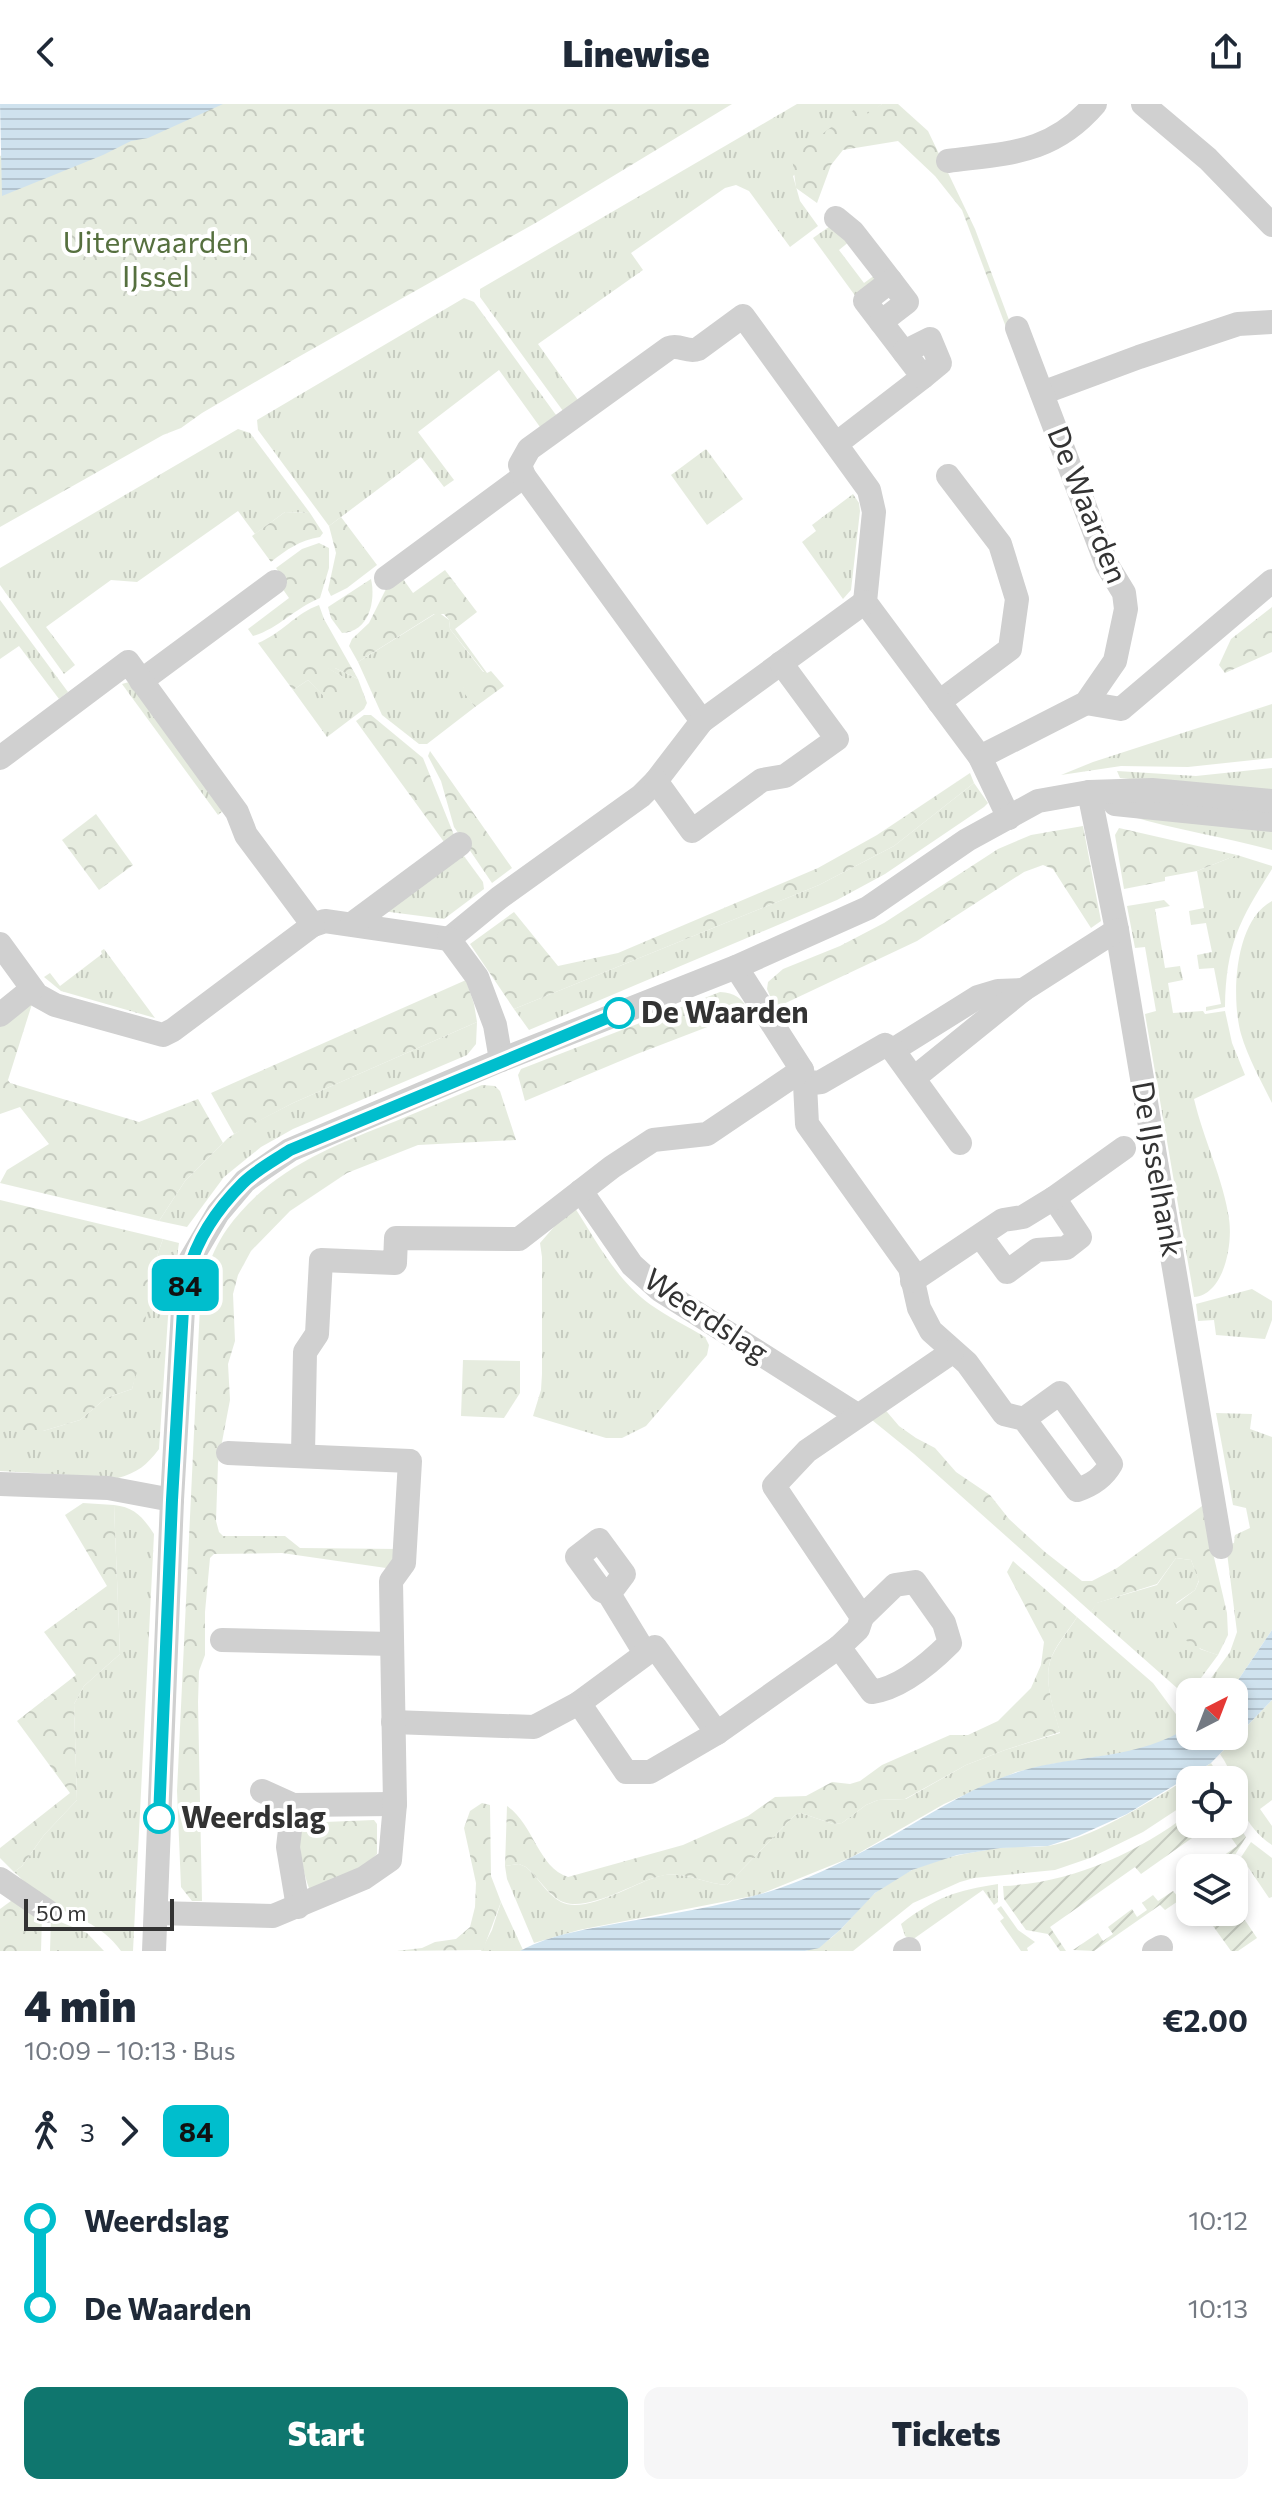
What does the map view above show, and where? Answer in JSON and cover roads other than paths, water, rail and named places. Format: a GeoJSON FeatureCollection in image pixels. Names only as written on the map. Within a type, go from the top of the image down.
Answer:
{"type":"FeatureCollection","features":[{"type":"Feature","properties":{"kind":"street"},"geometry":{"type":"LineString","coordinates":[[948,161],[1031,149],[1078,124],[1095,104]]}},
{"type":"Feature","properties":{"kind":"street"},"geometry":{"type":"LineString","coordinates":[[1143,104],[1208,159],[1272,225]]}},
{"type":"Feature","properties":{"kind":"street"},"geometry":{"type":"LineString","coordinates":[[836,218],[853,232],[891,281],[865,301],[923,377],[836,444]]}},
{"type":"Feature","properties":{"kind":"street"},"geometry":{"type":"LineString","coordinates":[[702,721],[524,476],[520,465],[529,449],[669,348],[675,345],[692,351],[698,349],[743,316],[873,498],[865,602],[980,757],[1009,818]]}},
{"type":"Feature","properties":{"kind":"street"},"geometry":{"type":"LineString","coordinates":[[1042,393],[1238,324],[1272,322]]}},
{"type":"Feature","properties":{"kind":"street","name":"De Waarden"},"geometry":{"type":"LineString","coordinates":[[980,757],[1086,703],[1115,661],[1126,609],[1124,593],[1107,565],[1017,328]]}},
{"type":"Feature","properties":{"kind":"street"},"geometry":{"type":"LineString","coordinates":[[386,578],[524,476]]}},
{"type":"Feature","properties":{"kind":"street"},"geometry":{"type":"LineString","coordinates":[[939,702],[1010,649],[1017,599],[1000,544],[948,476]]}},
{"type":"Feature","properties":{"kind":"street"},"geometry":{"type":"LineString","coordinates":[[1086,703],[1121,709],[1272,581]]}},
{"type":"Feature","properties":{"kind":"street"},"geometry":{"type":"LineString","coordinates":[[141,681],[275,582]]}},
{"type":"Feature","properties":{"kind":"street"},"geometry":{"type":"LineString","coordinates":[[449,939],[499,898],[641,796],[702,721],[865,602]]}},
{"type":"Feature","properties":{"kind":"street"},"geometry":{"type":"LineString","coordinates":[[0,758],[128,662],[237,812],[246,835],[313,925]]}},
{"type":"Feature","properties":{"kind":"street"},"geometry":{"type":"LineString","coordinates":[[656,781],[692,831],[762,780],[785,776],[837,739],[781,663]]}},
{"type":"Feature","properties":{"kind":"street"},"geometry":{"type":"LineString","coordinates":[[154,1951],[172,1500],[184,1292],[188,1264],[218,1213],[245,1181],[290,1150],[501,1060],[736,967],[868,908],[967,840],[1009,818],[1089,799],[1152,790],[1272,801]]}},
{"type":"Feature","properties":{"kind":"street"},"geometry":{"type":"LineString","coordinates":[[1089,799],[1272,820]]}},
{"type":"Feature","properties":{"kind":"street","name":"De IJsselhank"},"geometry":{"type":"LineString","coordinates":[[1089,799],[1117,930],[1221,1547]]}},
{"type":"Feature","properties":{"kind":"street"},"geometry":{"type":"LineString","coordinates":[[352,924],[460,844]]}},
{"type":"Feature","properties":{"kind":"street"},"geometry":{"type":"LineString","coordinates":[[0,944],[42,998],[55,1005],[153,1034],[167,1034],[313,925],[325,921],[449,939],[477,977],[495,1025],[501,1060]]}},
{"type":"Feature","properties":{"kind":"street"},"geometry":{"type":"LineString","coordinates":[[914,1078],[1023,990],[1117,930]]}},
{"type":"Feature","properties":{"kind":"street"},"geometry":{"type":"LineString","coordinates":[[736,967],[804,1077],[807,1124],[910,1268],[919,1308],[931,1331],[967,1363],[1004,1414],[1024,1419]]}},
{"type":"Feature","properties":{"kind":"street"},"geometry":{"type":"LineString","coordinates":[[0,1015],[32,989]]}},
{"type":"Feature","properties":{"kind":"street"},"geometry":{"type":"LineString","coordinates":[[893,1050],[978,997],[998,991],[1023,990]]}},
{"type":"Feature","properties":{"kind":"street"},"geometry":{"type":"LineString","coordinates":[[303,1454],[305,1352],[317,1334],[321,1260],[395,1263],[396,1238],[519,1239],[653,1140],[707,1134],[804,1077],[821,1082],[885,1045],[893,1050],[960,1143]]}},
{"type":"Feature","properties":{"kind":"street"},"geometry":{"type":"LineString","coordinates":[[912,1281],[1003,1220],[1023,1217],[1054,1198],[1124,1148]]}},
{"type":"Feature","properties":{"kind":"street","name":"Weerdslag"},"geometry":{"type":"LineString","coordinates":[[581,1191],[632,1265],[660,1290],[857,1415]]}},
{"type":"Feature","properties":{"kind":"street"},"geometry":{"type":"LineString","coordinates":[[981,1237],[1007,1272],[1037,1250],[1066,1248],[1080,1237],[1054,1198]]}},
{"type":"Feature","properties":{"kind":"street"},"geometry":{"type":"LineString","coordinates":[[862,1617],[774,1486],[807,1451],[952,1352]]}},
{"type":"Feature","properties":{"kind":"street"},"geometry":{"type":"LineString","coordinates":[[156,1913],[273,1916],[364,1878],[390,1860],[395,1804],[391,1581],[404,1563],[410,1461],[228,1453]]}},
{"type":"Feature","properties":{"kind":"street"},"geometry":{"type":"LineString","coordinates":[[0,1484],[108,1488],[172,1500]]}},
{"type":"Feature","properties":{"kind":"street"},"geometry":{"type":"LineString","coordinates":[[579,1703],[626,1772],[650,1772],[717,1733],[839,1647],[858,1629],[862,1617],[895,1585],[915,1582],[944,1623],[950,1643],[935,1658],[887,1690],[872,1692],[839,1647]]}},
{"type":"Feature","properties":{"kind":"street"},"geometry":{"type":"LineString","coordinates":[[609,1594],[645,1653]]}},
{"type":"Feature","properties":{"kind":"street"},"geometry":{"type":"LineString","coordinates":[[222,1640],[392,1644]]}},
{"type":"Feature","properties":{"kind":"street"},"geometry":{"type":"LineString","coordinates":[[393,1722],[534,1727],[579,1703],[655,1647],[717,1733]]}},
{"type":"Feature","properties":{"kind":"street"},"geometry":{"type":"LineString","coordinates":[[262,1791],[293,1805],[395,1804]]}},
{"type":"Feature","properties":{"kind":"street"},"geometry":{"type":"LineString","coordinates":[[293,1805],[288,1847],[298,1907]]}},
{"type":"Feature","properties":{"kind":"street"},"geometry":{"type":"LineString","coordinates":[[0,1879],[47,1911]]}},
{"type":"Feature","properties":{"kind":"water"},"geometry":{"type":"Polygon","coordinates":[[[0,104],[223,104],[148,138],[131,141],[2,196],[0,104]]]}},
{"type":"Feature","properties":{"kind":"water"},"geometry":{"type":"Polygon","coordinates":[[[1272,1630],[1272,1700],[1248,1725],[1248,1678],[1239,1678],[1272,1630]]]}},
{"type":"Feature","properties":{"kind":"water"},"geometry":{"type":"Polygon","coordinates":[[[1176,1734],[1176,1750],[1224,1750],[1206,1766],[1176,1766],[1176,1784],[1127,1814],[1078,1836],[1048,1846],[1000,1848],[957,1855],[912,1870],[875,1893],[819,1948],[805,1951],[520,1951],[572,1932],[703,1908],[780,1888],[836,1865],[970,1792],[1004,1777],[1043,1766],[1129,1751],[1176,1734]]]}},
{"type":"Feature","properties":{"kind":"place","name":"De Waarden"},"geometry":{"type":"Point","coordinates":[619,1013]}},
{"type":"Feature","properties":{"kind":"place","name":"Weerdslag"},"geometry":{"type":"Point","coordinates":[159,1818]}},
{"type":"Feature","properties":{"kind":"park label","name":"Uiterwaarden IJssel"},"geometry":{"type":"Point","coordinates":[156,260]}}]}
